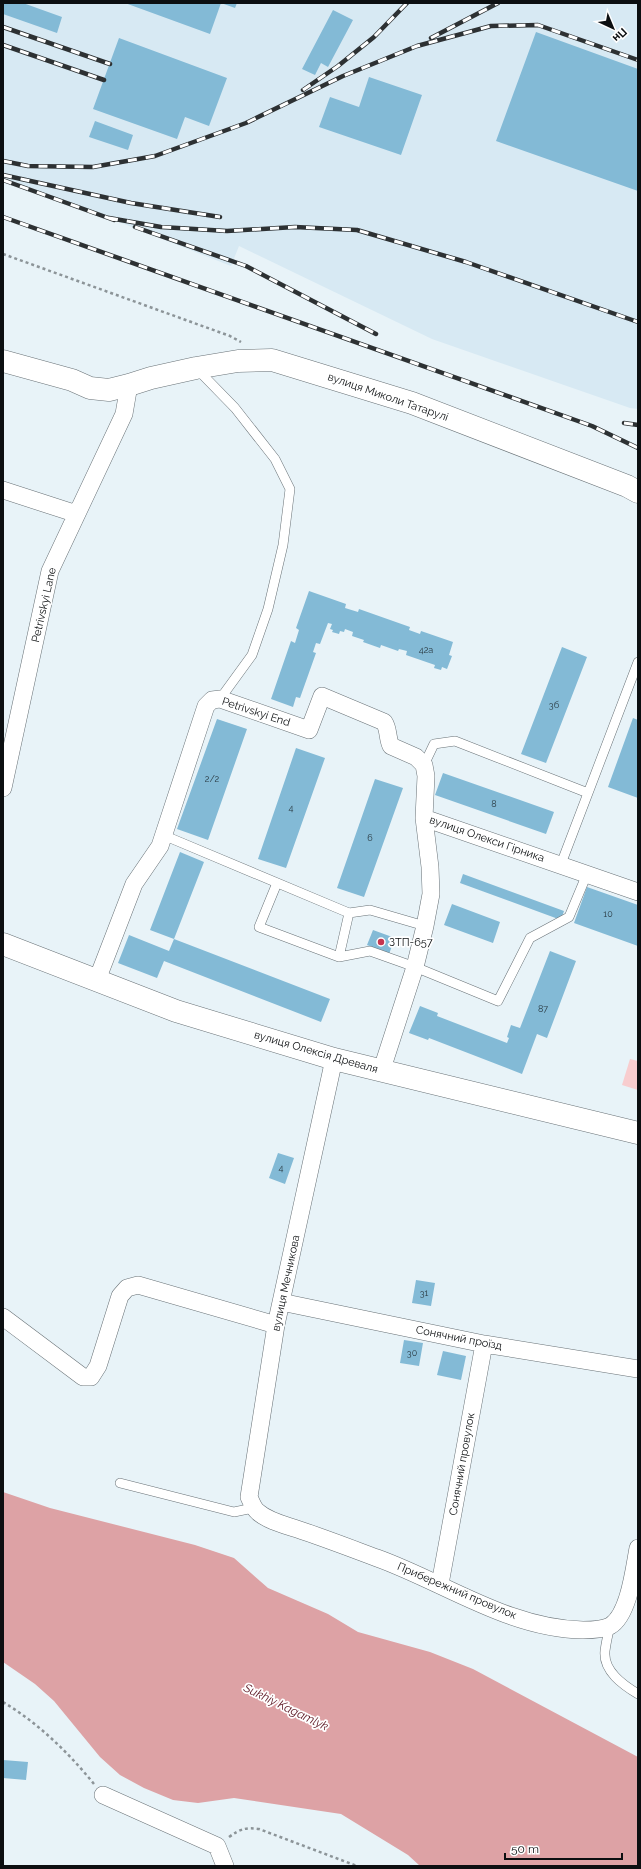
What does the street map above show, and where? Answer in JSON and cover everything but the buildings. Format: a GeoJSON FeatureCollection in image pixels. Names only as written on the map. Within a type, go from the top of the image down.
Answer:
{"type":"FeatureCollection","features":[{"type":"Feature","properties":{"kind":"street","name":"вулиця Миколи Татарулі"},"geometry":{"type":"LineString","coordinates":[[3,361],[72,380],[90,388],[108,390],[151,378],[196,368],[238,361],[272,360],[412,403],[608,478],[638,492]]}},
{"type":"Feature","properties":{"kind":"street","name":"Petrivskyi Lane"},"geometry":{"type":"LineString","coordinates":[[3,788],[50,571],[124,414],[129,385]]}},
{"type":"Feature","properties":{"kind":"street"},"geometry":{"type":"LineString","coordinates":[[3,490],[77,514]]}},
{"type":"Feature","properties":{"kind":"street","name":"Petrivskyi End"},"geometry":{"type":"LineString","coordinates":[[97,980],[134,884],[160,846],[206,706],[212,700],[220,699],[309,730],[322,696],[384,722],[388,728],[388,740],[391,746],[416,758],[424,765]]}},
{"type":"Feature","properties":{"kind":"street"},"geometry":{"type":"LineString","coordinates":[[424,765],[426,776],[424,818]]}},
{"type":"Feature","properties":{"kind":"street","name":"вулиця Олекси Гірника"},"geometry":{"type":"LineString","coordinates":[[381,1072],[415,967],[431,894],[430,867],[424,818],[561,864],[638,892]]}},
{"type":"Feature","properties":{"kind":"street","name":"вулиця Олексія Древаля"},"geometry":{"type":"LineString","coordinates":[[3,944],[176,1011],[334,1059],[381,1072],[638,1133]]}},
{"type":"Feature","properties":{"kind":"street","name":"вулиця Мечникова"},"geometry":{"type":"LineString","coordinates":[[254,1508],[249,1497],[276,1325],[334,1059]]}},
{"type":"Feature","properties":{"kind":"street"},"geometry":{"type":"LineString","coordinates":[[3,1317],[83,1377],[91,1376],[98,1366],[120,1296],[127,1288],[138,1285],[276,1325]]}},
{"type":"Feature","properties":{"kind":"street","name":"Сонячний проїзд"},"geometry":{"type":"LineString","coordinates":[[281,1302],[484,1344],[638,1368]]}},
{"type":"Feature","properties":{"kind":"street","name":"Сонячний провулок"},"geometry":{"type":"LineString","coordinates":[[440,1584],[484,1344]]}},
{"type":"Feature","properties":{"kind":"street","name":"Прибережний провулок"},"geometry":{"type":"LineString","coordinates":[[254,1508],[260,1514],[270,1519],[409,1569],[477,1602],[514,1617],[561,1630],[594,1630],[610,1626]]}},
{"type":"Feature","properties":{"kind":"street"},"geometry":{"type":"LineString","coordinates":[[610,1626],[619,1617],[625,1605],[638,1548]]}},
{"type":"Feature","properties":{"kind":"street"},"geometry":{"type":"LineString","coordinates":[[103,1795],[217,1846],[225,1866]]}},
{"type":"Feature","properties":{"kind":"lane"},"geometry":{"type":"LineString","coordinates":[[196,368],[235,408],[248,424],[275,459],[290,489],[283,545],[268,609],[252,655],[220,699]]}},
{"type":"Feature","properties":{"kind":"lane"},"geometry":{"type":"LineString","coordinates":[[561,864],[638,662]]}},
{"type":"Feature","properties":{"kind":"lane"},"geometry":{"type":"LineString","coordinates":[[424,765],[434,744],[455,741],[588,793]]}},
{"type":"Feature","properties":{"kind":"lane"},"geometry":{"type":"LineString","coordinates":[[163,835],[350,913],[370,910],[425,926]]}},
{"type":"Feature","properties":{"kind":"lane"},"geometry":{"type":"LineString","coordinates":[[277,883],[259,927],[339,957],[370,951],[415,967],[498,1002],[530,938],[569,917],[587,874]]}},
{"type":"Feature","properties":{"kind":"lane"},"geometry":{"type":"LineString","coordinates":[[339,957],[350,913]]}},
{"type":"Feature","properties":{"kind":"lane"},"geometry":{"type":"LineString","coordinates":[[120,1483],[234,1512],[254,1508]]}},
{"type":"Feature","properties":{"kind":"lane"},"geometry":{"type":"LineString","coordinates":[[610,1626],[604,1652],[607,1667],[624,1686],[638,1694]]}},
{"type":"Feature","properties":{"kind":"path"},"geometry":{"type":"LineString","coordinates":[[3,254],[230,336],[242,343]]}},
{"type":"Feature","properties":{"kind":"path"},"geometry":{"type":"LineString","coordinates":[[3,1702],[36,1725],[72,1756],[103,1795]]}},
{"type":"Feature","properties":{"kind":"path"},"geometry":{"type":"LineString","coordinates":[[217,1846],[238,1830],[246,1827],[346,1860],[357,1866]]}},
{"type":"Feature","properties":{"kind":"shaded area"},"geometry":{"type":"Polygon","coordinates":[[[3,3],[638,3],[638,409],[630,408],[432,339],[239,246],[231,266],[109,218],[3,181],[3,3]]]}},
{"type":"Feature","properties":{"kind":"shaded area"},"geometry":{"type":"Polygon","coordinates":[[[630,1059],[638,1061],[638,1090],[622,1085],[630,1059]]]}},
{"type":"Feature","properties":{"kind":"water","name":"Sukhiy Kagamlyk"},"geometry":{"type":"Polygon","coordinates":[[[3,1492],[50,1508],[195,1545],[234,1558],[268,1588],[328,1614],[358,1632],[430,1652],[473,1669],[638,1757],[638,1866],[420,1866],[408,1855],[341,1814],[234,1798],[198,1803],[173,1800],[144,1788],[120,1775],[100,1757],[54,1701],[35,1684],[3,1662],[3,1492]]]}},
{"type":"Feature","properties":{"kind":"railway"},"geometry":{"type":"LineString","coordinates":[[303,90],[338,66],[374,37],[407,3]]}},
{"type":"Feature","properties":{"kind":"railway"},"geometry":{"type":"LineString","coordinates":[[431,38],[498,3]]}},
{"type":"Feature","properties":{"kind":"railway"},"geometry":{"type":"LineString","coordinates":[[3,161],[28,166],[93,167],[155,156],[246,123],[343,76],[417,46],[491,26],[538,25],[638,60]]}},
{"type":"Feature","properties":{"kind":"railway"},"geometry":{"type":"LineString","coordinates":[[3,27],[110,64]]}},
{"type":"Feature","properties":{"kind":"railway"},"geometry":{"type":"LineString","coordinates":[[3,45],[104,80]]}},
{"type":"Feature","properties":{"kind":"railway"},"geometry":{"type":"LineString","coordinates":[[3,175],[131,203],[220,217]]}},
{"type":"Feature","properties":{"kind":"railway"},"geometry":{"type":"LineString","coordinates":[[3,180],[114,220]]}},
{"type":"Feature","properties":{"kind":"railway"},"geometry":{"type":"LineString","coordinates":[[3,217],[592,426],[638,448]]}},
{"type":"Feature","properties":{"kind":"railway"},"geometry":{"type":"LineString","coordinates":[[109,218],[161,227],[227,231],[295,227],[357,230],[466,262],[638,322]]}},
{"type":"Feature","properties":{"kind":"railway"},"geometry":{"type":"LineString","coordinates":[[135,227],[246,266],[376,334]]}},
{"type":"Feature","properties":{"kind":"railway"},"geometry":{"type":"LineString","coordinates":[[624,423],[638,425]]}},
{"type":"Feature","properties":{"kind":"place","name":"ЗТП-657"},"geometry":{"type":"Point","coordinates":[381,942]}}]}
